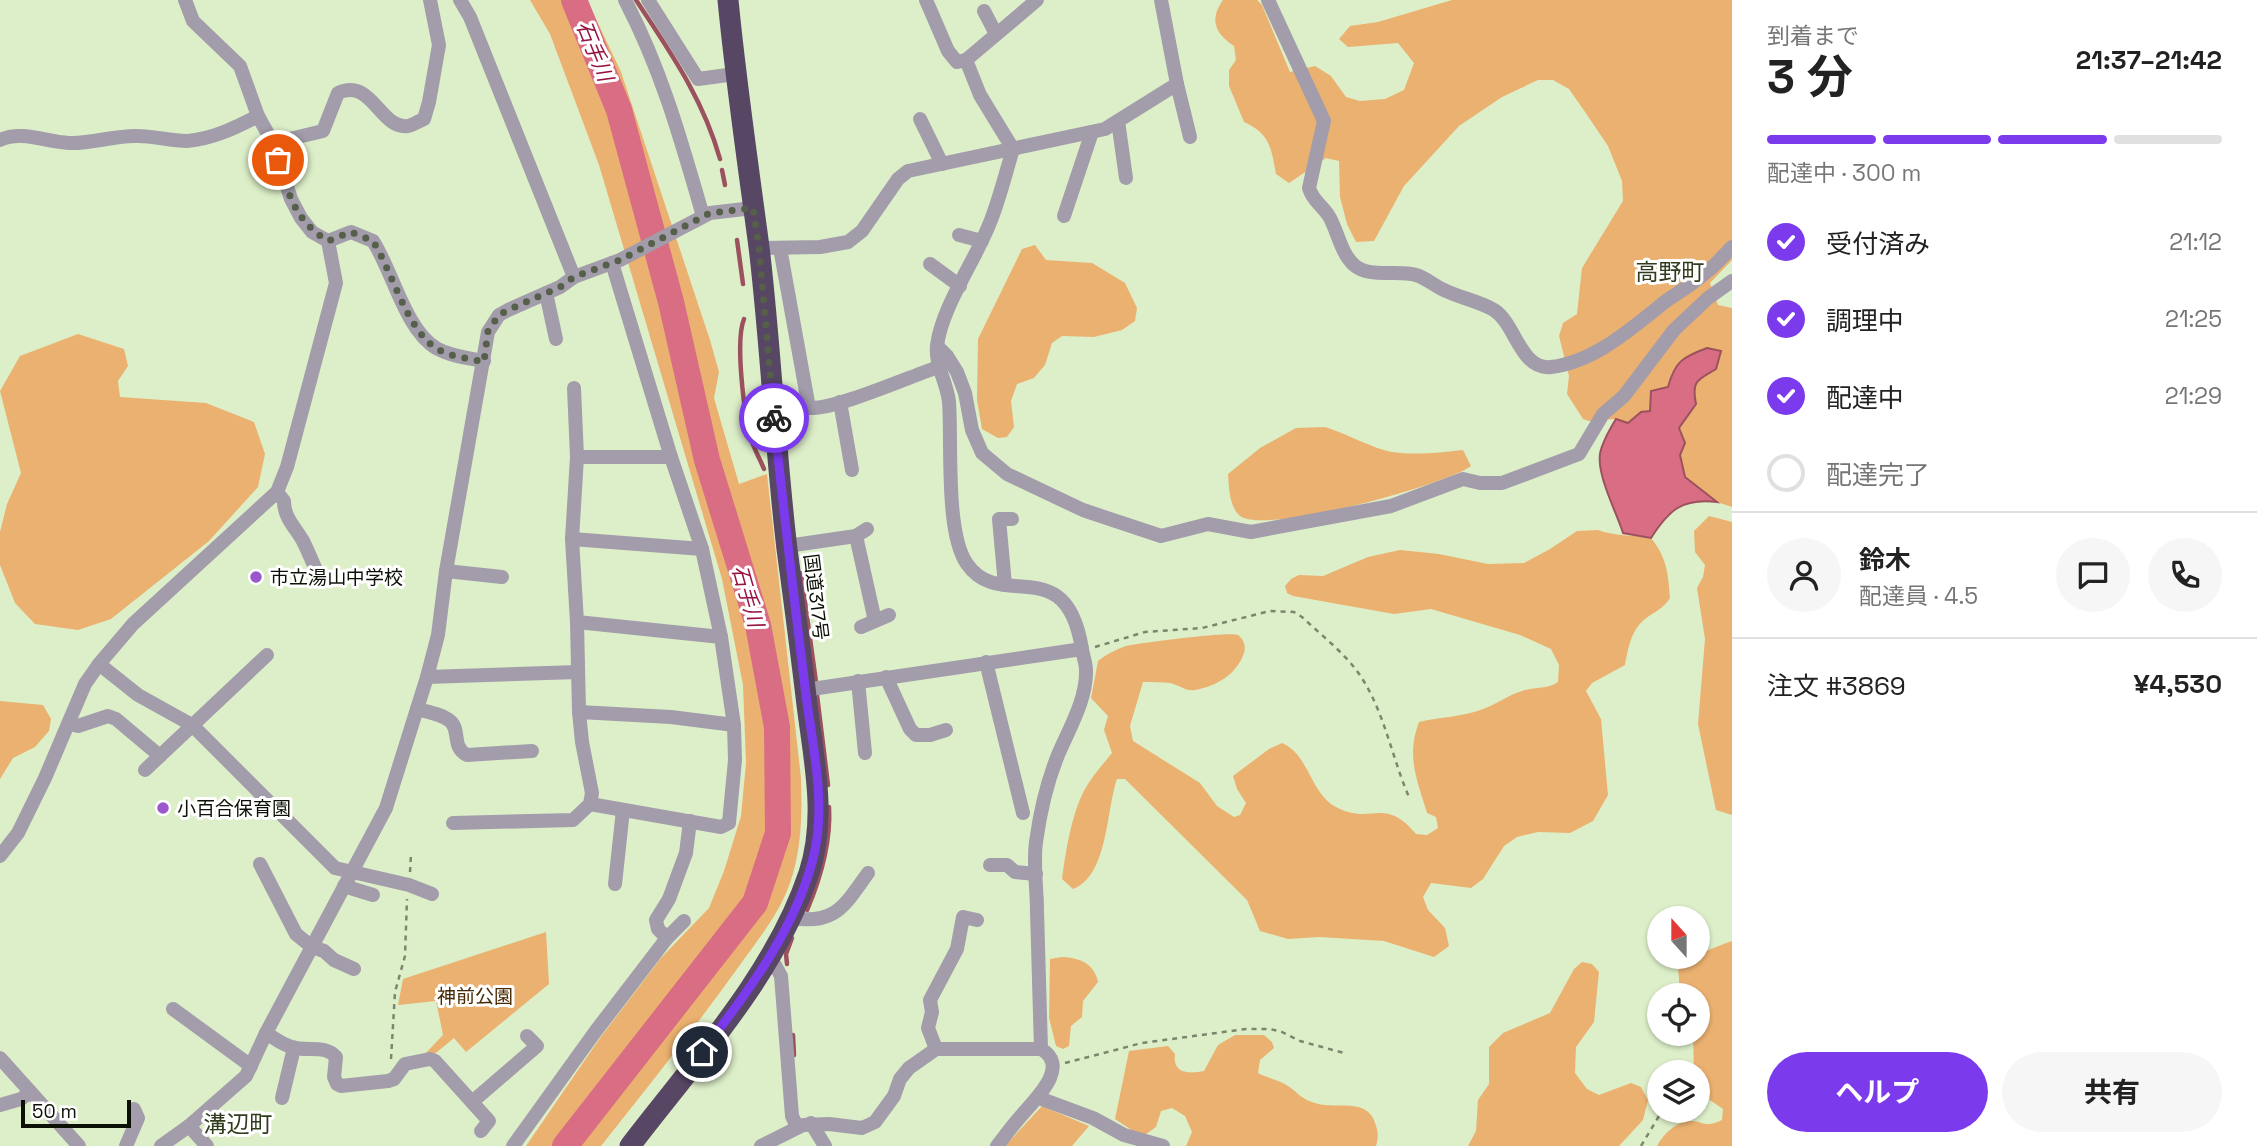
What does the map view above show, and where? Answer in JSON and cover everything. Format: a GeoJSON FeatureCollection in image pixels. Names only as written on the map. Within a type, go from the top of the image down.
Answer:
{"type":"FeatureCollection","features":[{"type":"Feature","properties":{"kind":"highway","name":"国道317号"},"geometry":{"type":"LineString","coordinates":[[635,1144],[736,1008],[766,960],[790,918],[809,872],[819,826],[817,779],[787,546],[769,248],[753,208],[728,0]]}},
{"type":"Feature","properties":{"kind":"street"},"geometry":{"type":"LineString","coordinates":[[0,856],[18,833],[85,684],[99,664],[133,624],[277,492],[336,283],[328,241],[312,232],[291,199],[273,143],[258,116],[240,66],[193,21],[185,0]]}},
{"type":"Feature","properties":{"kind":"street"},"geometry":{"type":"LineString","coordinates":[[273,143],[323,131],[338,93],[347,89],[357,90],[396,124],[409,126],[424,118],[439,45],[430,0]]}},
{"type":"Feature","properties":{"kind":"street"},"geometry":{"type":"LineString","coordinates":[[460,0],[470,17],[574,277]]}},
{"type":"Feature","properties":{"kind":"street"},"geometry":{"type":"LineString","coordinates":[[625,0],[645,38],[677,122],[703,216]]}},
{"type":"Feature","properties":{"kind":"street"},"geometry":{"type":"LineString","coordinates":[[648,0],[698,79],[735,74]]}},
{"type":"Feature","properties":{"kind":"street"},"geometry":{"type":"LineString","coordinates":[[926,0],[948,51],[957,62],[966,60],[1037,0]]}},
{"type":"Feature","properties":{"kind":"street"},"geometry":{"type":"LineString","coordinates":[[1161,0],[1190,137]]}},
{"type":"Feature","properties":{"kind":"street"},"geometry":{"type":"LineString","coordinates":[[1268,0],[1324,121],[1309,188],[1312,198],[1328,213],[1346,256],[1356,267],[1368,272],[1416,275],[1492,309],[1502,316],[1513,330],[1524,354],[1541,367],[1576,360],[1625,336],[1667,300],[1706,273],[1732,247]]}},
{"type":"Feature","properties":{"kind":"street"},"geometry":{"type":"LineString","coordinates":[[984,11],[996,34]]}},
{"type":"Feature","properties":{"kind":"street"},"geometry":{"type":"LineString","coordinates":[[966,60],[980,95],[1013,149],[991,220],[950,305],[937,346],[938,367],[943,374],[948,401],[952,507],[959,547],[967,565],[997,584],[1037,588],[1057,595],[1071,609],[1077,623],[1086,670],[1077,712],[1057,758],[1035,845],[1041,1049]]}},
{"type":"Feature","properties":{"kind":"street"},"geometry":{"type":"LineString","coordinates":[[938,367],[840,402],[808,408],[769,248],[820,247],[848,242],[862,231],[898,179],[908,171],[1105,129],[1177,84]]}},
{"type":"Feature","properties":{"kind":"street"},"geometry":{"type":"LineString","coordinates":[[0,140],[22,135],[55,142],[87,144],[137,136],[187,141],[211,137],[258,116]]}},
{"type":"Feature","properties":{"kind":"street"},"geometry":{"type":"LineString","coordinates":[[920,119],[942,164]]}},
{"type":"Feature","properties":{"kind":"street"},"geometry":{"type":"LineString","coordinates":[[1118,121],[1126,178]]}},
{"type":"Feature","properties":{"kind":"street"},"geometry":{"type":"LineString","coordinates":[[1064,216],[1092,132]]}},
{"type":"Feature","properties":{"kind":"street"},"geometry":{"type":"LineString","coordinates":[[161,1146],[189,1126],[246,1076],[266,1033],[386,808],[438,635],[446,571],[488,331],[493,321],[508,310],[560,287],[574,277],[616,261],[703,216],[753,208]]}},
{"type":"Feature","properties":{"kind":"street"},"geometry":{"type":"LineString","coordinates":[[328,241],[351,232],[373,241],[423,338],[437,349],[484,362]]}},
{"type":"Feature","properties":{"kind":"street"},"geometry":{"type":"LineString","coordinates":[[959,235],[982,241]]}},
{"type":"Feature","properties":{"kind":"street"},"geometry":{"type":"LineString","coordinates":[[590,804],[721,827],[729,823],[734,760],[734,725],[721,637],[702,549],[671,457],[616,261]]}},
{"type":"Feature","properties":{"kind":"street"},"geometry":{"type":"LineString","coordinates":[[930,264],[960,286]]}},
{"type":"Feature","properties":{"kind":"street"},"geometry":{"type":"LineString","coordinates":[[937,346],[957,372],[965,393],[972,430],[982,453],[1006,474],[1083,510],[1161,537],[1208,524],[1251,531],[1391,506],[1463,479],[1480,483],[1502,483],[1579,454],[1603,414],[1624,396],[1674,330],[1708,298],[1732,281]]}},
{"type":"Feature","properties":{"kind":"street"},"geometry":{"type":"LineString","coordinates":[[546,293],[556,339]]}},
{"type":"Feature","properties":{"kind":"street"},"geometry":{"type":"LineString","coordinates":[[453,822],[573,820],[590,804],[592,793],[579,712],[572,539],[578,457],[574,388]]}},
{"type":"Feature","properties":{"kind":"street"},"geometry":{"type":"LineString","coordinates":[[840,402],[852,470]]}},
{"type":"Feature","properties":{"kind":"street"},"geometry":{"type":"LineString","coordinates":[[578,457],[671,457]]}},
{"type":"Feature","properties":{"kind":"street"},"geometry":{"type":"LineString","coordinates":[[277,492],[284,500],[291,526],[301,537],[317,572]]}},
{"type":"Feature","properties":{"kind":"street"},"geometry":{"type":"LineString","coordinates":[[1005,585],[999,519],[1012,519]]}},
{"type":"Feature","properties":{"kind":"street"},"geometry":{"type":"LineString","coordinates":[[787,546],[861,533],[868,624],[889,615]]}},
{"type":"Feature","properties":{"kind":"street"},"geometry":{"type":"LineString","coordinates":[[572,539],[702,549]]}},
{"type":"Feature","properties":{"kind":"street"},"geometry":{"type":"LineString","coordinates":[[446,571],[502,577]]}},
{"type":"Feature","properties":{"kind":"street"},"geometry":{"type":"LineString","coordinates":[[577,622],[721,637]]}},
{"type":"Feature","properties":{"kind":"street"},"geometry":{"type":"LineString","coordinates":[[805,690],[1082,649]]}},
{"type":"Feature","properties":{"kind":"street"},"geometry":{"type":"LineString","coordinates":[[145,770],[267,655]]}},
{"type":"Feature","properties":{"kind":"street"},"geometry":{"type":"LineString","coordinates":[[986,662],[1023,813]]}},
{"type":"Feature","properties":{"kind":"street"},"geometry":{"type":"LineString","coordinates":[[99,664],[138,695],[192,725],[335,869],[409,885],[432,894]]}},
{"type":"Feature","properties":{"kind":"street"},"geometry":{"type":"LineString","coordinates":[[427,677],[578,672]]}},
{"type":"Feature","properties":{"kind":"street"},"geometry":{"type":"LineString","coordinates":[[886,677],[910,729],[916,735],[930,736],[946,730]]}},
{"type":"Feature","properties":{"kind":"street"},"geometry":{"type":"LineString","coordinates":[[858,681],[865,753]]}},
{"type":"Feature","properties":{"kind":"street"},"geometry":{"type":"LineString","coordinates":[[417,709],[450,721],[454,726],[460,752],[467,755],[532,751]]}},
{"type":"Feature","properties":{"kind":"street"},"geometry":{"type":"LineString","coordinates":[[579,712],[671,717],[734,725]]}},
{"type":"Feature","properties":{"kind":"street"},"geometry":{"type":"LineString","coordinates":[[68,724],[78,726],[107,716],[116,719],[160,756]]}},
{"type":"Feature","properties":{"kind":"street"},"geometry":{"type":"LineString","coordinates":[[615,884],[623,810]]}},
{"type":"Feature","properties":{"kind":"street"},"geometry":{"type":"LineString","coordinates":[[667,938],[658,929],[656,920],[669,899],[686,853],[690,821]]}},
{"type":"Feature","properties":{"kind":"street"},"geometry":{"type":"LineString","coordinates":[[260,864],[296,934],[312,947],[354,969]]}},
{"type":"Feature","properties":{"kind":"street"},"geometry":{"type":"LineString","coordinates":[[990,865],[1007,865],[1015,872],[1036,874]]}},
{"type":"Feature","properties":{"kind":"street"},"geometry":{"type":"LineString","coordinates":[[790,918],[807,921],[828,918],[841,911],[868,873]]}},
{"type":"Feature","properties":{"kind":"street"},"geometry":{"type":"LineString","coordinates":[[344,886],[373,895]]}},
{"type":"Feature","properties":{"kind":"street"},"geometry":{"type":"LineString","coordinates":[[936,1049],[928,1028],[932,1012],[930,1000],[957,949],[963,917],[977,920]]}},
{"type":"Feature","properties":{"kind":"street"},"geometry":{"type":"LineString","coordinates":[[513,1146],[587,1042],[667,938],[684,921]]}},
{"type":"Feature","properties":{"kind":"street"},"geometry":{"type":"LineString","coordinates":[[766,960],[775,965],[781,976],[792,1116],[825,1146]]}},
{"type":"Feature","properties":{"kind":"street"},"geometry":{"type":"LineString","coordinates":[[173,1009],[251,1066]]}},
{"type":"Feature","properties":{"kind":"street"},"geometry":{"type":"LineString","coordinates":[[266,1033],[294,1048],[326,1049],[332,1052],[336,1057],[334,1077],[341,1086],[388,1081],[394,1079],[405,1064],[430,1059],[435,1061],[489,1121],[481,1131]]}},
{"type":"Feature","properties":{"kind":"street"},"geometry":{"type":"LineString","coordinates":[[472,1102],[537,1046],[527,1036]]}},
{"type":"Feature","properties":{"kind":"street"},"geometry":{"type":"LineString","coordinates":[[282,1098],[294,1048]]}},
{"type":"Feature","properties":{"kind":"street"},"geometry":{"type":"LineString","coordinates":[[761,1146],[804,1125],[862,1128],[875,1122],[894,1096],[900,1079],[909,1068],[936,1049],[1041,1049],[1047,1052],[1052,1065],[1049,1078],[1039,1098],[1023,1113],[997,1146]]}},
{"type":"Feature","properties":{"kind":"street"},"geometry":{"type":"LineString","coordinates":[[0,1058],[79,1146]]}},
{"type":"Feature","properties":{"kind":"street"},"geometry":{"type":"LineString","coordinates":[[0,1105],[21,1099],[29,1093]]}},
{"type":"Feature","properties":{"kind":"street"},"geometry":{"type":"LineString","coordinates":[[1039,1098],[1093,1118],[1124,1135],[1163,1146]]}},
{"type":"Feature","properties":{"kind":"street"},"geometry":{"type":"LineString","coordinates":[[126,1146],[138,1118],[134,1109]]}},
{"type":"Feature","properties":{"kind":"street"},"geometry":{"type":"LineString","coordinates":[[189,1126],[207,1146]]}},
{"type":"Feature","properties":{"kind":"path"},"geometry":{"type":"LineString","coordinates":[[1082,649],[1144,632],[1202,628],[1270,611],[1293,612],[1303,617],[1355,668],[1389,738],[1409,797]]}},
{"type":"Feature","properties":{"kind":"path"},"geometry":{"type":"LineString","coordinates":[[397,1074],[391,1064],[393,1022],[395,992],[405,956],[411,854]]}},
{"type":"Feature","properties":{"kind":"path"},"geometry":{"type":"LineString","coordinates":[[1052,1065],[1142,1043],[1246,1029],[1270,1029],[1300,1041],[1345,1053]]}},
{"type":"Feature","properties":{"kind":"path"},"geometry":{"type":"LineString","coordinates":[[1641,1146],[1655,1123]]}},
{"type":"Feature","properties":{"kind":"green space"},"geometry":{"type":"Polygon","coordinates":[[[530,0],[587,0],[621,72],[710,340],[719,372],[714,398],[739,484],[767,474],[801,778],[797,857],[780,906],[704,1014],[601,1146],[526,1146],[600,1038],[661,958],[709,908],[741,816],[746,763],[743,685],[722,579],[599,165],[550,34],[530,0]]]}},
{"type":"Feature","properties":{"kind":"green space"},"geometry":{"type":"Polygon","coordinates":[[[1223,0],[1257,0],[1262,5],[1290,72],[1315,66],[1331,76],[1346,97],[1360,101],[1385,99],[1404,90],[1414,63],[1398,43],[1348,47],[1339,39],[1350,26],[1378,22],[1452,0],[1732,0],[1732,260],[1710,283],[1718,305],[1732,308],[1732,507],[1717,502],[1685,477],[1680,454],[1685,442],[1679,428],[1696,404],[1695,385],[1716,369],[1672,372],[1669,387],[1650,411],[1641,412],[1628,423],[1616,419],[1583,419],[1567,394],[1569,376],[1559,336],[1563,323],[1577,314],[1582,268],[1623,201],[1622,181],[1608,146],[1569,89],[1553,80],[1538,80],[1502,97],[1459,126],[1404,186],[1374,241],[1356,242],[1347,224],[1340,197],[1339,161],[1326,158],[1289,183],[1276,174],[1268,142],[1259,131],[1244,122],[1229,86],[1229,70],[1236,60],[1234,46],[1222,36],[1216,26],[1216,14],[1223,0]]]}},
{"type":"Feature","properties":{"kind":"green space"},"geometry":{"type":"Polygon","coordinates":[[[1035,245],[1046,260],[1092,263],[1125,283],[1137,308],[1135,321],[1122,330],[1094,337],[1062,336],[1052,343],[1045,365],[1034,378],[1017,384],[1011,401],[1014,427],[1007,437],[998,438],[982,429],[977,400],[978,339],[1022,249],[1035,245]]]}},
{"type":"Feature","properties":{"kind":"green space"},"geometry":{"type":"Polygon","coordinates":[[[78,334],[124,349],[128,366],[118,381],[120,397],[206,403],[254,422],[265,454],[258,487],[209,541],[111,619],[78,630],[35,624],[15,603],[0,565],[0,532],[7,504],[21,473],[0,391],[20,356],[78,334]]]}},
{"type":"Feature","properties":{"kind":"green space"},"geometry":{"type":"Polygon","coordinates":[[[1325,427],[1392,452],[1463,450],[1471,466],[1427,485],[1353,506],[1280,519],[1254,520],[1239,515],[1231,501],[1228,474],[1260,448],[1296,428],[1325,427]]]}},
{"type":"Feature","properties":{"kind":"green space"},"geometry":{"type":"Polygon","coordinates":[[[1709,516],[1732,522],[1732,815],[1716,810],[1698,724],[1705,639],[1697,588],[1705,565],[1695,552],[1694,531],[1709,516]]]}},
{"type":"Feature","properties":{"kind":"green space"},"geometry":{"type":"Polygon","coordinates":[[[1598,530],[1651,538],[1666,566],[1670,598],[1640,623],[1631,640],[1625,665],[1592,683],[1586,691],[1601,719],[1608,795],[1593,821],[1570,833],[1538,832],[1517,837],[1504,846],[1483,879],[1471,888],[1431,883],[1423,897],[1428,910],[1445,928],[1449,946],[1434,957],[1384,941],[1319,937],[1288,939],[1260,931],[1247,900],[1125,779],[1117,779],[1104,841],[1093,871],[1084,882],[1073,889],[1062,879],[1074,817],[1082,794],[1112,753],[1104,730],[1108,716],[1091,698],[1098,661],[1105,656],[1134,645],[1203,636],[1238,635],[1244,643],[1244,653],[1231,673],[1218,682],[1192,690],[1170,683],[1143,682],[1130,726],[1133,741],[1200,783],[1217,806],[1234,817],[1240,815],[1246,803],[1233,776],[1269,749],[1282,743],[1299,756],[1321,794],[1338,808],[1360,814],[1395,816],[1416,834],[1427,835],[1438,828],[1436,817],[1427,813],[1414,768],[1413,746],[1419,722],[1475,712],[1517,693],[1558,682],[1559,665],[1551,649],[1520,635],[1431,609],[1394,614],[1293,596],[1287,593],[1285,586],[1299,575],[1323,576],[1368,557],[1400,550],[1439,554],[1488,564],[1524,563],[1577,531],[1598,530]]]}},
{"type":"Feature","properties":{"kind":"green space"},"geometry":{"type":"Polygon","coordinates":[[[0,701],[43,705],[51,719],[49,731],[35,747],[13,758],[0,779],[0,701]]]}},
{"type":"Feature","properties":{"kind":"green space","name":"神前公園"},"geometry":{"type":"Polygon","coordinates":[[[546,932],[549,984],[466,1052],[454,1038],[431,1057],[422,1057],[443,1035],[436,1001],[398,1005],[403,979],[546,932]]]}},
{"type":"Feature","properties":{"kind":"green space"},"geometry":{"type":"Polygon","coordinates":[[[1732,941],[1732,1146],[1657,1146],[1670,1130],[1680,1123],[1711,1124],[1722,1120],[1723,1109],[1710,1100],[1710,1060],[1694,1060],[1693,1046],[1710,1046],[1710,983],[1679,983],[1678,970],[1710,970],[1710,949],[1732,941]]]}},
{"type":"Feature","properties":{"kind":"green space"},"geometry":{"type":"Polygon","coordinates":[[[1062,957],[1090,966],[1098,982],[1083,1001],[1082,1017],[1071,1026],[1069,1046],[1063,1049],[1056,1046],[1049,1018],[1050,959],[1062,957]]]}},
{"type":"Feature","properties":{"kind":"green space"},"geometry":{"type":"Polygon","coordinates":[[[1582,962],[1592,964],[1599,972],[1594,1022],[1576,1047],[1575,1073],[1587,1089],[1599,1095],[1631,1083],[1641,1087],[1647,1098],[1643,1120],[1619,1146],[1468,1146],[1476,1131],[1478,1100],[1489,1084],[1489,1047],[1503,1033],[1550,1013],[1574,969],[1582,962]]]}},
{"type":"Feature","properties":{"kind":"green space"},"geometry":{"type":"Polygon","coordinates":[[[1235,1035],[1264,1035],[1272,1042],[1274,1048],[1260,1060],[1258,1073],[1284,1084],[1315,1103],[1356,1106],[1369,1113],[1377,1130],[1376,1146],[1186,1146],[1192,1132],[1185,1116],[1172,1108],[1161,1111],[1156,1127],[1142,1137],[1115,1119],[1129,1051],[1168,1046],[1175,1054],[1176,1066],[1179,1069],[1199,1072],[1204,1071],[1218,1045],[1235,1035]]]}},
{"type":"Feature","properties":{"kind":"green space"},"geometry":{"type":"Polygon","coordinates":[[[1042,1106],[1089,1126],[1072,1146],[1005,1146],[1042,1106]]]}},
{"type":"Feature","properties":{"kind":"shaded area"},"geometry":{"type":"Polygon","coordinates":[[[1707,348],[1721,351],[1716,369],[1695,385],[1696,404],[1679,428],[1685,443],[1680,455],[1685,477],[1717,502],[1685,504],[1664,520],[1651,538],[1623,533],[1601,473],[1600,454],[1604,440],[1616,419],[1628,423],[1641,412],[1650,411],[1651,391],[1668,387],[1681,361],[1707,348]]]}},
{"type":"Feature","properties":{"kind":"waterway","name":"石手川"},"geometry":{"type":"LineString","coordinates":[[565,1146],[755,903],[778,833],[777,727],[758,625],[707,460],[671,302],[619,110],[574,0]]}},
{"type":"Feature","properties":{"kind":"waterway"},"geometry":{"type":"LineString","coordinates":[[636,0],[695,96],[720,159]]}},
{"type":"Feature","properties":{"kind":"waterway"},"geometry":{"type":"LineString","coordinates":[[722,170],[725,185]]}},
{"type":"Feature","properties":{"kind":"waterway"},"geometry":{"type":"LineString","coordinates":[[737,240],[743,284]]}},
{"type":"Feature","properties":{"kind":"waterway"},"geometry":{"type":"LineString","coordinates":[[744,319],[740,344],[743,396],[751,439],[764,469]]}},
{"type":"Feature","properties":{"kind":"waterway"},"geometry":{"type":"LineString","coordinates":[[801,573],[816,682]]}},
{"type":"Feature","properties":{"kind":"waterway"},"geometry":{"type":"LineString","coordinates":[[817,695],[828,785]]}},
{"type":"Feature","properties":{"kind":"waterway"},"geometry":{"type":"LineString","coordinates":[[807,910],[824,860],[829,807]]}},
{"type":"Feature","properties":{"kind":"waterway"},"geometry":{"type":"LineString","coordinates":[[787,964],[786,954],[792,938]]}},
{"type":"Feature","properties":{"kind":"waterway"},"geometry":{"type":"LineString","coordinates":[[793,1035],[794,1055]]}},
{"type":"Feature","properties":{"kind":"way so far"},"geometry":{"type":"LineString","coordinates":[[278,160],[291,199],[312,232],[328,241],[351,232],[373,241],[423,338],[437,349],[484,362],[488,331],[499,315],[560,287],[574,277],[620,260],[710,213],[753,208],[774,418]]}},
{"type":"Feature","properties":{"kind":"place","name":"市立湯山中学校"},"geometry":{"type":"Point","coordinates":[256,577]}},
{"type":"Feature","properties":{"kind":"place","name":"小百合保育園"},"geometry":{"type":"Point","coordinates":[163,808]}},
{"type":"Feature","properties":{"kind":"district","name":"高野町"},"geometry":{"type":"Point","coordinates":[1670,272]}},
{"type":"Feature","properties":{"kind":"district","name":"溝辺町"},"geometry":{"type":"Point","coordinates":[238,1124]}},
{"type":"Feature","properties":{"kind":"route"},"geometry":{"type":"LineString","coordinates":[[702,1052],[736,1008],[790,918],[809,872],[819,826],[817,779],[787,546],[774,418]]}}]}
